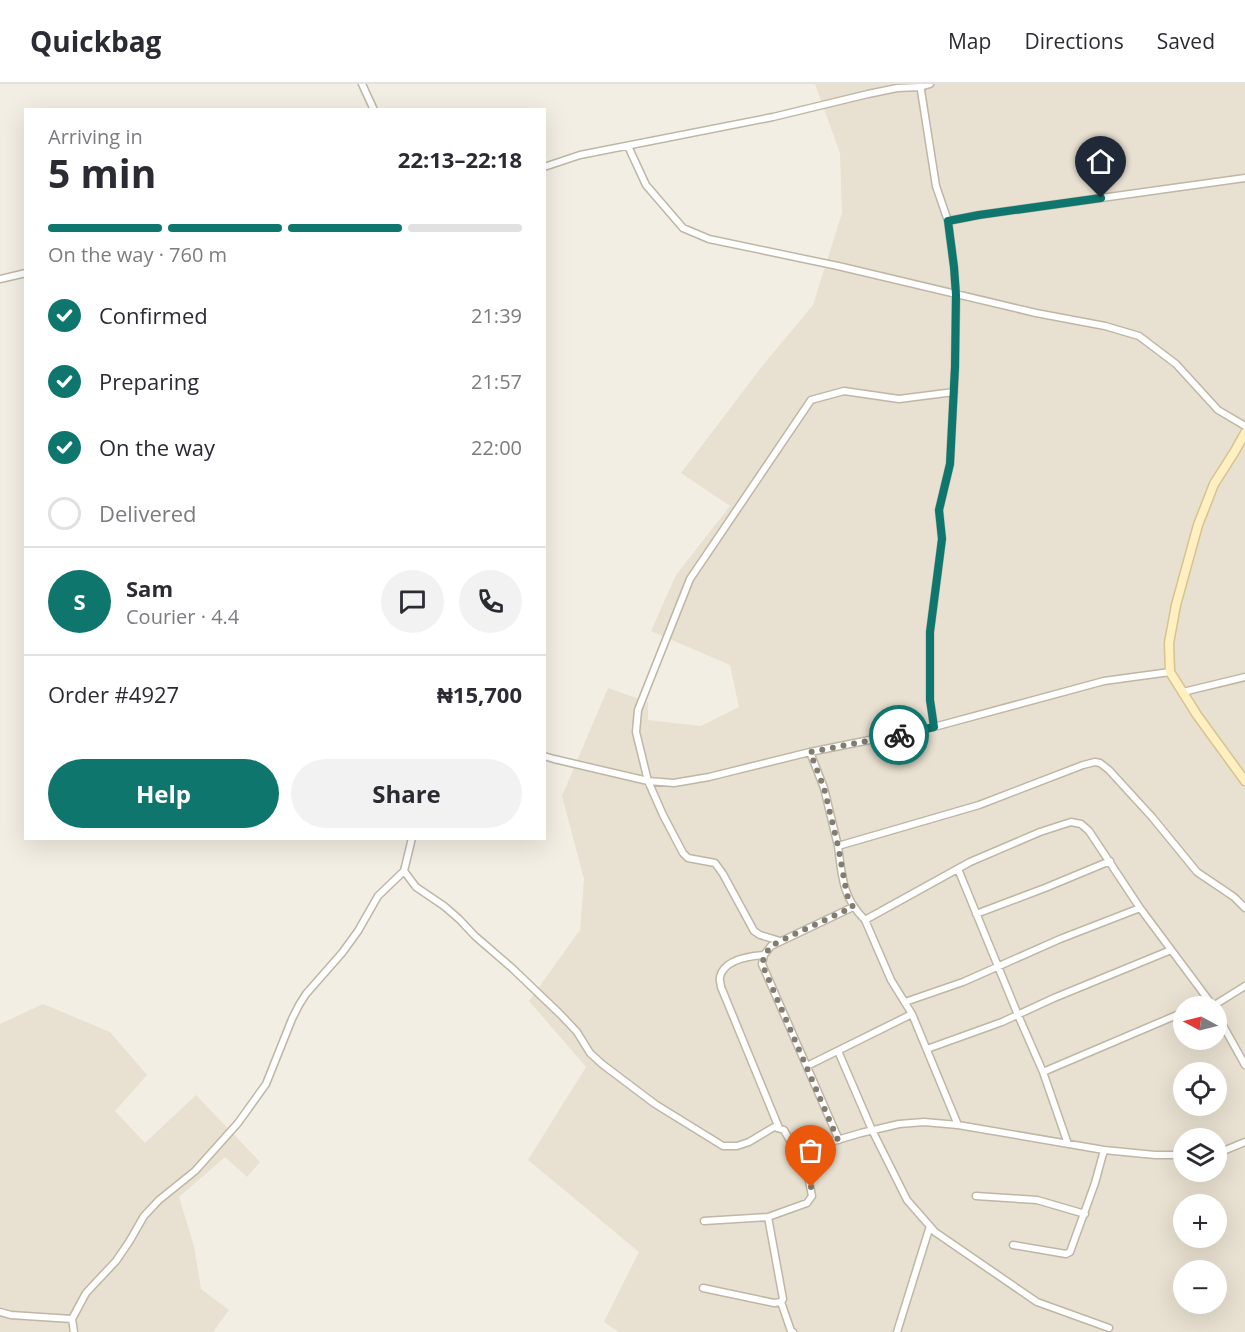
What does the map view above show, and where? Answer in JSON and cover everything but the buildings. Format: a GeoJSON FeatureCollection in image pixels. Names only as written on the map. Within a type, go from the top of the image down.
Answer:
{"type":"FeatureCollection","features":[{"type":"Feature","properties":{"kind":"street"},"geometry":{"type":"LineString","coordinates":[[362,84],[373,108]]}},
{"type":"Feature","properties":{"kind":"street"},"geometry":{"type":"LineString","coordinates":[[546,166],[580,155],[773,117],[887,90],[930,84]]}},
{"type":"Feature","properties":{"kind":"street"},"geometry":{"type":"LineString","coordinates":[[920,86],[936,186],[948,221],[956,295],[950,464],[939,510],[942,539],[930,632],[930,700],[934,727]]}},
{"type":"Feature","properties":{"kind":"street"},"geometry":{"type":"LineString","coordinates":[[628,146],[646,185],[683,228],[709,239],[837,266],[1036,313],[1106,326],[1139,336],[1176,364],[1218,410],[1245,426]]}},
{"type":"Feature","properties":{"kind":"street"},"geometry":{"type":"LineString","coordinates":[[948,221],[1245,178]]}},
{"type":"Feature","properties":{"kind":"street"},"geometry":{"type":"LineString","coordinates":[[0,279],[24,273]]}},
{"type":"Feature","properties":{"kind":"street"},"geometry":{"type":"LineString","coordinates":[[780,941],[754,931],[715,863],[688,858],[683,853],[648,781],[636,732],[638,710],[690,579],[811,400],[844,391],[899,399],[954,392]]}},
{"type":"Feature","properties":{"kind":"street"},"geometry":{"type":"LineString","coordinates":[[1245,433],[1214,484],[1198,525],[1176,604],[1169,643],[1170,672],[1197,715],[1245,781]]}},
{"type":"Feature","properties":{"kind":"street"},"geometry":{"type":"LineString","coordinates":[[546,757],[648,781],[674,783],[934,727],[1104,681],[1170,672]]}},
{"type":"Feature","properties":{"kind":"street"},"geometry":{"type":"LineString","coordinates":[[1183,692],[1245,677]]}},
{"type":"Feature","properties":{"kind":"street"},"geometry":{"type":"LineString","coordinates":[[810,752],[824,788],[847,895],[853,907],[865,920],[891,980],[912,1014],[958,1125]]}},
{"type":"Feature","properties":{"kind":"street"},"geometry":{"type":"LineString","coordinates":[[838,846],[979,805],[1095,762],[1109,770],[1152,817],[1197,872],[1234,897],[1245,908]]}},
{"type":"Feature","properties":{"kind":"street"},"geometry":{"type":"LineString","coordinates":[[865,920],[980,858],[1041,832],[1071,822],[1081,824],[1089,831],[1140,908],[1205,996]]}},
{"type":"Feature","properties":{"kind":"street"},"geometry":{"type":"LineString","coordinates":[[74,1332],[72,1319],[86,1293],[116,1261],[144,1216],[159,1200],[195,1171],[238,1123],[266,1084],[299,1005],[342,954],[378,896],[404,871],[412,840]]}},
{"type":"Feature","properties":{"kind":"street"},"geometry":{"type":"LineString","coordinates":[[976,914],[1110,861]]}},
{"type":"Feature","properties":{"kind":"street"},"geometry":{"type":"LineString","coordinates":[[958,869],[1043,1072],[1068,1144]]}},
{"type":"Feature","properties":{"kind":"street"},"geometry":{"type":"LineString","coordinates":[[404,871],[416,887],[459,919],[561,1015],[577,1032],[590,1053],[602,1064],[655,1104],[723,1146],[737,1146],[749,1142],[774,1127],[784,1131],[793,1146],[803,1150],[872,1130],[899,1124],[924,1122],[958,1125],[1104,1150],[1173,1155]]}},
{"type":"Feature","properties":{"kind":"street"},"geometry":{"type":"LineString","coordinates":[[838,1140],[762,964],[764,955],[771,946],[853,907]]}},
{"type":"Feature","properties":{"kind":"street"},"geometry":{"type":"LineString","coordinates":[[905,1002],[963,982],[1060,939],[1140,908]]}},
{"type":"Feature","properties":{"kind":"street"},"geometry":{"type":"LineString","coordinates":[[927,1049],[1002,1022],[1171,950]]}},
{"type":"Feature","properties":{"kind":"street"},"geometry":{"type":"LineString","coordinates":[[764,955],[750,956],[736,961],[726,967],[720,976],[721,987],[779,1128]]}},
{"type":"Feature","properties":{"kind":"street"},"geometry":{"type":"LineString","coordinates":[[1227,996],[1245,986]]}},
{"type":"Feature","properties":{"kind":"street"},"geometry":{"type":"LineString","coordinates":[[807,1066],[912,1014]]}},
{"type":"Feature","properties":{"kind":"street"},"geometry":{"type":"LineString","coordinates":[[1043,1072],[1173,1017]]}},
{"type":"Feature","properties":{"kind":"street"},"geometry":{"type":"LineString","coordinates":[[1227,1033],[1245,1065]]}},
{"type":"Feature","properties":{"kind":"street"},"geometry":{"type":"LineString","coordinates":[[838,1051],[872,1130],[907,1200],[935,1232],[1037,1302],[1109,1328]]}},
{"type":"Feature","properties":{"kind":"street"},"geometry":{"type":"LineString","coordinates":[[1227,1149],[1245,1142]]}},
{"type":"Feature","properties":{"kind":"street"},"geometry":{"type":"LineString","coordinates":[[704,1221],[768,1217],[807,1203],[812,1196],[803,1150]]}},
{"type":"Feature","properties":{"kind":"street"},"geometry":{"type":"LineString","coordinates":[[1013,1245],[1066,1254],[1070,1252],[1085,1214],[1104,1150]]}},
{"type":"Feature","properties":{"kind":"street"},"geometry":{"type":"LineString","coordinates":[[976,1196],[1037,1200],[1085,1214]]}},
{"type":"Feature","properties":{"kind":"street"},"geometry":{"type":"LineString","coordinates":[[768,1217],[783,1299],[781,1302],[793,1332]]}},
{"type":"Feature","properties":{"kind":"street"},"geometry":{"type":"LineString","coordinates":[[897,1332],[930,1226]]}},
{"type":"Feature","properties":{"kind":"street"},"geometry":{"type":"LineString","coordinates":[[703,1288],[774,1303],[781,1302]]}},
{"type":"Feature","properties":{"kind":"street"},"geometry":{"type":"LineString","coordinates":[[0,1312],[11,1315],[72,1319]]}},
{"type":"Feature","properties":{"kind":"shaded area"},"geometry":{"type":"Polygon","coordinates":[[[815,84],[1245,84],[1245,1332],[619,1332],[604,1322],[639,1252],[528,1160],[586,1067],[529,1001],[580,930],[584,879],[562,796],[608,688],[648,702],[648,720],[701,726],[739,707],[730,665],[651,631],[676,575],[730,506],[681,473],[763,365],[813,305],[842,213],[840,153],[815,84]]]}},
{"type":"Feature","properties":{"kind":"shaded area"},"geometry":{"type":"Polygon","coordinates":[[[43,1004],[110,1032],[147,1075],[115,1111],[145,1143],[196,1095],[260,1162],[247,1177],[225,1157],[179,1197],[194,1246],[201,1289],[229,1310],[213,1332],[0,1332],[0,1024],[43,1004]]]}},
{"type":"Feature","properties":{"kind":"way so far"},"geometry":{"type":"LineString","coordinates":[[811,1187],[803,1150],[838,1140],[762,964],[764,955],[771,946],[853,907],[842,875],[838,846],[824,788],[810,752],[899,735]]}},
{"type":"Feature","properties":{"kind":"route"},"geometry":{"type":"LineString","coordinates":[[899,735],[934,727],[930,700],[930,632],[941,554],[939,510],[950,464],[955,367],[956,295],[948,221],[1101,198]]}}]}
